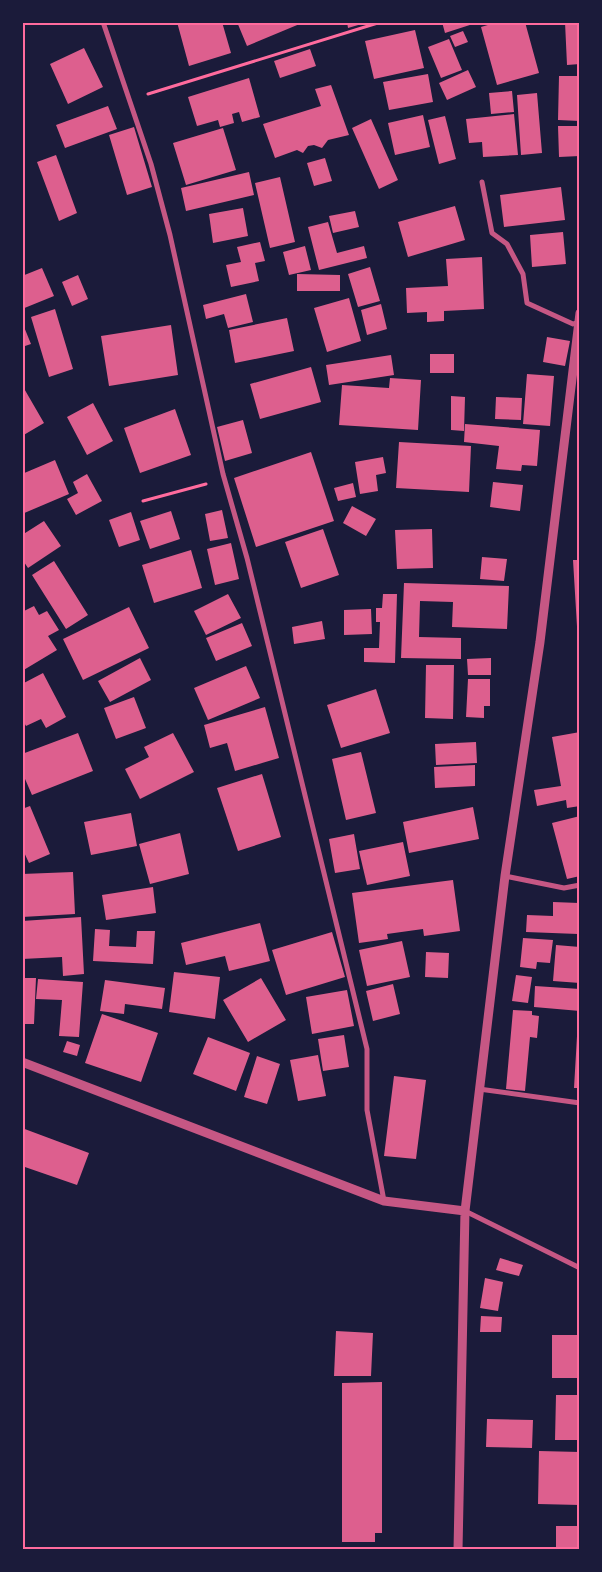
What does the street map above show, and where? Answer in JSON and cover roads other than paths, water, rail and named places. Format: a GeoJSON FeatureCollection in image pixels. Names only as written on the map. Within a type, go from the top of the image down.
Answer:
{"type":"FeatureCollection","features":[{"type":"Feature","properties":{"kind":"street"},"geometry":{"type":"LineString","coordinates":[[103,22],[151,164],[170,235],[224,474],[247,558],[367,1049],[368,1110],[384,1201]]}},
{"type":"Feature","properties":{"kind":"street"},"geometry":{"type":"LineString","coordinates":[[482,182],[492,233],[508,244],[523,274],[527,303],[573,324],[579,319]]}},
{"type":"Feature","properties":{"kind":"street"},"geometry":{"type":"LineString","coordinates":[[458,1550],[465,1210],[505,876],[540,642],[579,319]]}},
{"type":"Feature","properties":{"kind":"street"},"geometry":{"type":"LineString","coordinates":[[505,876],[564,888],[580,885]]}},
{"type":"Feature","properties":{"kind":"street"},"geometry":{"type":"LineString","coordinates":[[22,1062],[384,1201],[465,1210],[580,1268]]}},
{"type":"Feature","properties":{"kind":"street"},"geometry":{"type":"LineString","coordinates":[[479,1090],[580,1102]]}}]}
